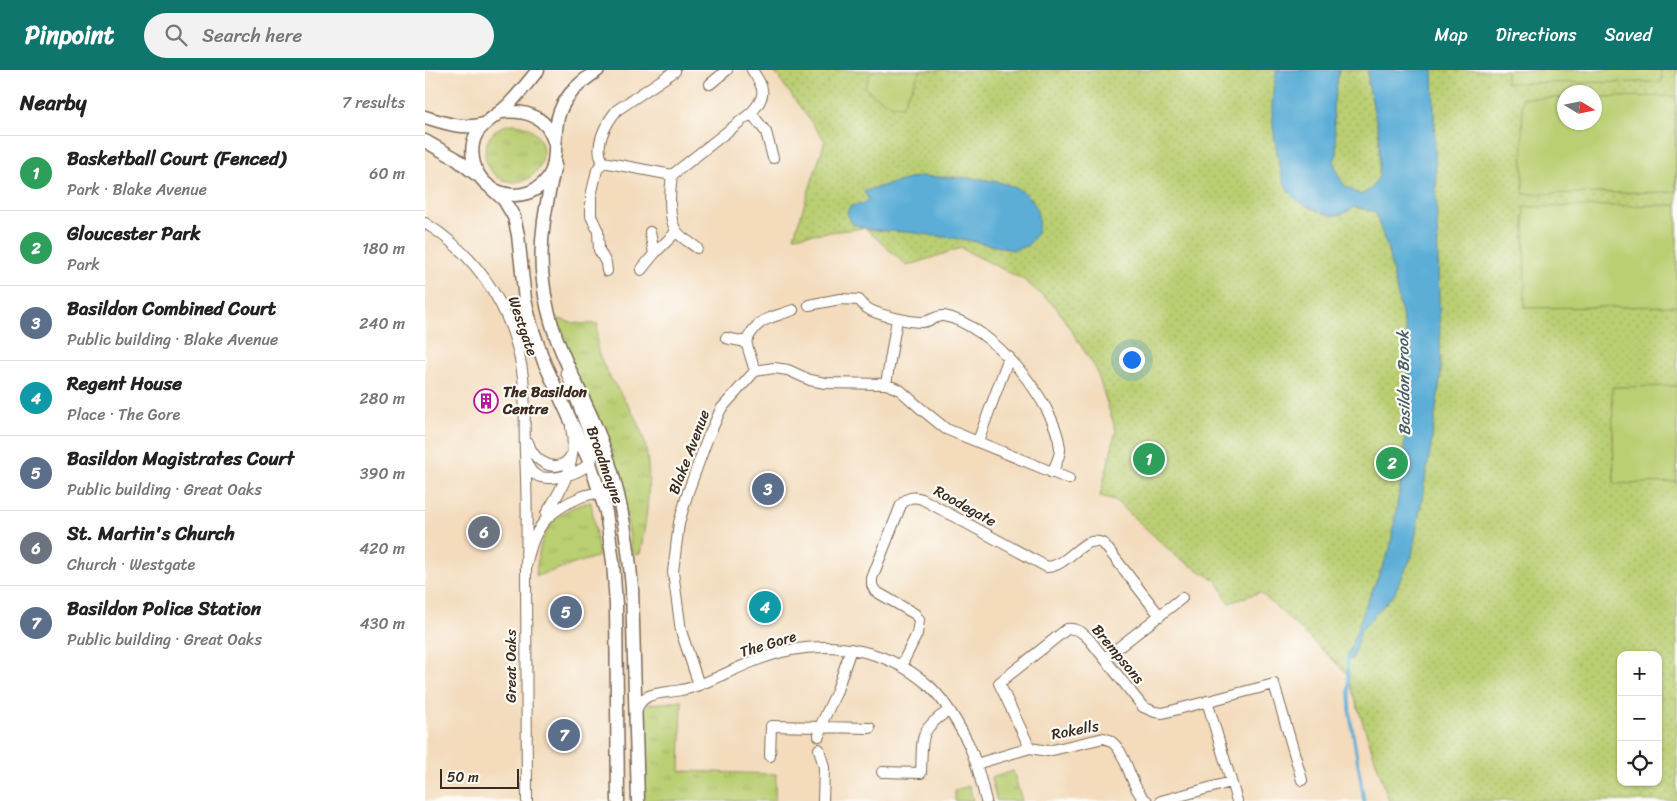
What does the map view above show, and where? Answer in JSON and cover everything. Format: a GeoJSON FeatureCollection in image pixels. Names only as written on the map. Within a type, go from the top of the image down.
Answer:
{"type":"FeatureCollection","features":[{"type":"Feature","properties":{"kind":"main road"},"geometry":{"type":"LineString","coordinates":[[479,176],[474,166],[472,154],[475,138],[484,124],[501,112],[515,98],[538,70]]}},
{"type":"Feature","properties":{"kind":"main road"},"geometry":{"type":"LineString","coordinates":[[425,142],[455,158],[479,176],[491,188],[499,192],[516,195],[528,193],[544,182],[555,165],[556,124],[563,103],[579,84],[598,70]]}},
{"type":"Feature","properties":{"kind":"main road"},"geometry":{"type":"LineString","coordinates":[[501,112],[517,111],[531,114],[543,122],[552,135],[556,147]]}},
{"type":"Feature","properties":{"kind":"main road"},"geometry":{"type":"LineString","coordinates":[[425,117],[459,126],[484,124]]}},
{"type":"Feature","properties":{"kind":"main road","name":"Broadmayne"},"geometry":{"type":"LineString","coordinates":[[555,165],[543,223],[542,265],[546,303],[559,348],[600,436],[621,505],[631,571],[638,801]]}},
{"type":"Feature","properties":{"kind":"main road","name":"Broadmayne"},"geometry":{"type":"LineString","coordinates":[[491,188],[504,200],[514,217],[525,300],[531,325],[544,362],[590,463],[600,493],[612,547],[615,589],[618,801]]}},
{"type":"Feature","properties":{"kind":"main road","name":"Broadmayne"},"geometry":{"type":"LineString","coordinates":[[629,801],[634,716]]}},
{"type":"Feature","properties":{"kind":"street"},"geometry":{"type":"LineString","coordinates":[[711,84],[727,70]]}},
{"type":"Feature","properties":{"kind":"street"},"geometry":{"type":"LineString","coordinates":[[697,248],[676,232],[670,211],[669,194],[672,175],[751,113],[762,100],[763,91],[761,84],[752,70]]}},
{"type":"Feature","properties":{"kind":"street"},"geometry":{"type":"LineString","coordinates":[[603,162],[599,154],[600,146],[609,119],[617,110],[675,71]]}},
{"type":"Feature","properties":{"kind":"street"},"geometry":{"type":"LineString","coordinates":[[751,113],[766,132],[773,158]]}},
{"type":"Feature","properties":{"kind":"street"},"geometry":{"type":"LineString","coordinates":[[603,162],[672,175]]}},
{"type":"Feature","properties":{"kind":"street"},"geometry":{"type":"LineString","coordinates":[[603,162],[597,170],[591,196],[591,216],[598,231],[599,250],[607,263],[607,271]]}},
{"type":"Feature","properties":{"kind":"street","name":"Westgate"},"geometry":{"type":"LineString","coordinates":[[425,223],[463,251],[479,269],[492,288],[507,318],[520,359],[523,378],[528,502],[527,567]]}},
{"type":"Feature","properties":{"kind":"street"},"geometry":{"type":"LineString","coordinates":[[425,235],[439,232]]}},
{"type":"Feature","properties":{"kind":"street"},"geometry":{"type":"LineString","coordinates":[[650,232],[654,254]]}},
{"type":"Feature","properties":{"kind":"street"},"geometry":{"type":"LineString","coordinates":[[641,270],[676,232]]}},
{"type":"Feature","properties":{"kind":"street"},"geometry":{"type":"LineString","coordinates":[[809,305],[840,299],[859,300],[867,308],[897,319],[923,322],[942,316],[971,326],[1009,358],[1028,380],[1043,403],[1051,418],[1060,450],[1052,473]]}},
{"type":"Feature","properties":{"kind":"street"},"geometry":{"type":"LineString","coordinates":[[793,310],[758,323],[752,329],[746,342],[755,371],[774,368],[788,370],[810,380],[886,384],[900,390],[946,429],[1069,479]]}},
{"type":"Feature","properties":{"kind":"street"},"geometry":{"type":"LineString","coordinates":[[886,384],[897,319]]}},
{"type":"Feature","properties":{"kind":"street"},"geometry":{"type":"LineString","coordinates":[[726,338],[746,342]]}},
{"type":"Feature","properties":{"kind":"street"},"geometry":{"type":"LineString","coordinates":[[525,452],[529,469],[536,476],[548,479],[582,468],[590,463],[593,456],[591,440],[569,383],[559,348]]}},
{"type":"Feature","properties":{"kind":"street"},"geometry":{"type":"LineString","coordinates":[[978,441],[1009,358]]}},
{"type":"Feature","properties":{"kind":"street","name":"Blake Avenue"},"geometry":{"type":"LineString","coordinates":[[699,685],[681,631],[673,572],[679,523],[707,440],[721,409],[755,371]]}},
{"type":"Feature","properties":{"kind":"street","name":"Great Oaks"},"geometry":{"type":"LineString","coordinates":[[527,801],[527,567],[532,544],[537,532],[562,489],[568,474],[572,453],[571,430],[565,410]]}},
{"type":"Feature","properties":{"kind":"street","name":"Westgate"},"geometry":{"type":"LineString","coordinates":[[525,422],[529,447],[538,460],[547,465],[560,464],[567,460],[572,453]]}},
{"type":"Feature","properties":{"kind":"street"},"geometry":{"type":"LineString","coordinates":[[600,493],[614,496],[621,505]]}},
{"type":"Feature","properties":{"kind":"street","name":"Great Oaks"},"geometry":{"type":"LineString","coordinates":[[537,532],[547,517],[558,509],[585,496],[600,493]]}},
{"type":"Feature","properties":{"kind":"street","name":"Roodegate"},"geometry":{"type":"LineString","coordinates":[[901,666],[917,634],[919,620],[915,614],[875,591],[872,585],[872,578],[901,505],[909,498],[922,499],[1047,567],[1060,564],[1088,542],[1099,541],[1104,544],[1161,616]]}},
{"type":"Feature","properties":{"kind":"street"},"geometry":{"type":"LineString","coordinates":[[1105,658],[1182,598]]}},
{"type":"Feature","properties":{"kind":"street","name":"Brempsons"},"geometry":{"type":"LineString","coordinates":[[1030,748],[999,683],[1067,629],[1073,629],[1081,632],[1105,658],[1143,707],[1148,710],[1163,713],[1274,684],[1302,780]]}},
{"type":"Feature","properties":{"kind":"street","name":"The Gore"},"geometry":{"type":"LineString","coordinates":[[634,716],[636,708],[643,699],[659,692],[681,690],[699,685],[791,650],[828,646],[877,655],[901,666],[928,684],[948,710],[969,744],[987,801]]}},
{"type":"Feature","properties":{"kind":"street"},"geometry":{"type":"LineString","coordinates":[[820,731],[836,693],[851,649]]}},
{"type":"Feature","properties":{"kind":"street"},"geometry":{"type":"LineString","coordinates":[[633,673],[639,686],[650,691],[659,692]]}},
{"type":"Feature","properties":{"kind":"street"},"geometry":{"type":"LineString","coordinates":[[1207,701],[1237,801]]}},
{"type":"Feature","properties":{"kind":"street"},"geometry":{"type":"LineString","coordinates":[[882,772],[921,773],[924,734],[931,722],[948,710]]}},
{"type":"Feature","properties":{"kind":"street"},"geometry":{"type":"LineString","coordinates":[[770,756],[771,726],[820,731],[869,728]]}},
{"type":"Feature","properties":{"kind":"street","name":"Rokells"},"geometry":{"type":"LineString","coordinates":[[975,764],[1030,748],[1048,751],[1095,739],[1109,739],[1116,745],[1140,794],[1147,801]]}},
{"type":"Feature","properties":{"kind":"street"},"geometry":{"type":"LineString","coordinates":[[819,749],[823,763],[823,801]]}},
{"type":"Feature","properties":{"kind":"street"},"geometry":{"type":"LineString","coordinates":[[1161,801],[1231,782]]}},
{"type":"Feature","properties":{"kind":"green space"},"geometry":{"type":"Polygon","coordinates":[[[773,70],[1677,70],[1677,801],[1389,801],[1346,672],[1260,592],[1229,603],[1217,581],[1177,557],[1115,500],[1100,496],[1116,431],[1096,369],[1056,307],[1024,280],[961,248],[907,266],[865,228],[794,236],[825,141],[773,70]]]}},
{"type":"Feature","properties":{"kind":"green space"},"geometry":{"type":"Polygon","coordinates":[[[875,70],[921,70],[902,106],[897,106],[878,98],[865,88],[869,75],[875,70]]]}},
{"type":"Feature","properties":{"kind":"green space"},"geometry":{"type":"Polygon","coordinates":[[[1506,70],[1661,70],[1662,82],[1506,83],[1506,70]]]}},
{"type":"Feature","properties":{"kind":"green space"},"geometry":{"type":"Polygon","coordinates":[[[1675,96],[1676,192],[1523,194],[1522,98],[1557,98],[1557,130],[1602,130],[1602,97],[1675,96]]]}},
{"type":"Feature","properties":{"kind":"green space"},"geometry":{"type":"Polygon","coordinates":[[[508,124],[520,124],[535,132],[543,147],[543,159],[535,174],[520,182],[508,182],[493,174],[485,159],[485,147],[493,132],[508,124]]]}},
{"type":"Feature","properties":{"kind":"green space"},"geometry":{"type":"Polygon","coordinates":[[[1677,205],[1677,306],[1525,308],[1524,207],[1677,205]]]}},
{"type":"Feature","properties":{"kind":"green space"},"geometry":{"type":"Polygon","coordinates":[[[553,316],[580,324],[598,324],[598,351],[608,374],[640,428],[647,454],[649,483],[647,511],[640,554],[632,555],[628,524],[553,316]]]}},
{"type":"Feature","properties":{"kind":"green space"},"geometry":{"type":"Polygon","coordinates":[[[1677,386],[1677,482],[1614,484],[1612,387],[1677,386]]]}},
{"type":"Feature","properties":{"kind":"green space"},"geometry":{"type":"Polygon","coordinates":[[[591,502],[599,556],[536,576],[540,549],[549,527],[565,512],[591,502]]]}},
{"type":"Feature","properties":{"kind":"green space"},"geometry":{"type":"Polygon","coordinates":[[[682,701],[680,771],[776,774],[775,801],[644,801],[640,712],[646,705],[682,701]]]}},
{"type":"Feature","properties":{"kind":"green space"},"geometry":{"type":"Polygon","coordinates":[[[1013,771],[1022,801],[997,801],[991,778],[1013,771]]]}},
{"type":"Feature","properties":{"kind":"green space"},"geometry":{"type":"Polygon","coordinates":[[[969,786],[973,801],[955,801],[955,790],[969,786]]]}},
{"type":"Feature","properties":{"kind":"water"},"geometry":{"type":"Polygon","coordinates":[[[1277,70],[1339,70],[1333,108],[1337,154],[1334,161],[1345,186],[1361,195],[1371,189],[1379,176],[1379,134],[1368,83],[1368,70],[1433,70],[1441,374],[1412,556],[1394,594],[1361,630],[1352,660],[1347,658],[1365,607],[1390,549],[1400,487],[1409,401],[1406,333],[1387,247],[1375,212],[1354,207],[1340,215],[1327,214],[1312,208],[1294,197],[1285,184],[1272,116],[1277,70]]]}},
{"type":"Feature","properties":{"kind":"water"},"geometry":{"type":"Polygon","coordinates":[[[920,176],[989,180],[1007,184],[1022,191],[1033,201],[1038,216],[1039,225],[1037,232],[1027,246],[1013,250],[967,240],[907,232],[872,230],[852,224],[847,213],[850,206],[863,204],[868,199],[864,191],[920,176]]]}},
{"type":"Feature","properties":{"kind":"waterway","name":"Basildon Brook"},"geometry":{"type":"LineString","coordinates":[[1349,654],[1347,658],[1350,715],[1364,801]]}},
{"type":"Feature","properties":{"kind":"place","name":"The Basildon Centre"},"geometry":{"type":"Point","coordinates":[486,401]}},
{"type":"Feature","properties":{"kind":"place","name":"Basketball Court (Fenced)"},"geometry":{"type":"Point","coordinates":[1149,459]}},
{"type":"Feature","properties":{"kind":"place","name":"Gloucester Park"},"geometry":{"type":"Point","coordinates":[1392,463]}},
{"type":"Feature","properties":{"kind":"place","name":"Basildon Combined Court"},"geometry":{"type":"Point","coordinates":[768,489]}},
{"type":"Feature","properties":{"kind":"place","name":"St. Martin's Church"},"geometry":{"type":"Point","coordinates":[484,532]}},
{"type":"Feature","properties":{"kind":"place","name":"Regent House"},"geometry":{"type":"Point","coordinates":[765,607]}},
{"type":"Feature","properties":{"kind":"place","name":"Basildon Magistrates Court"},"geometry":{"type":"Point","coordinates":[566,612]}},
{"type":"Feature","properties":{"kind":"place","name":"Basildon Police Station"},"geometry":{"type":"Point","coordinates":[564,735]}}]}
